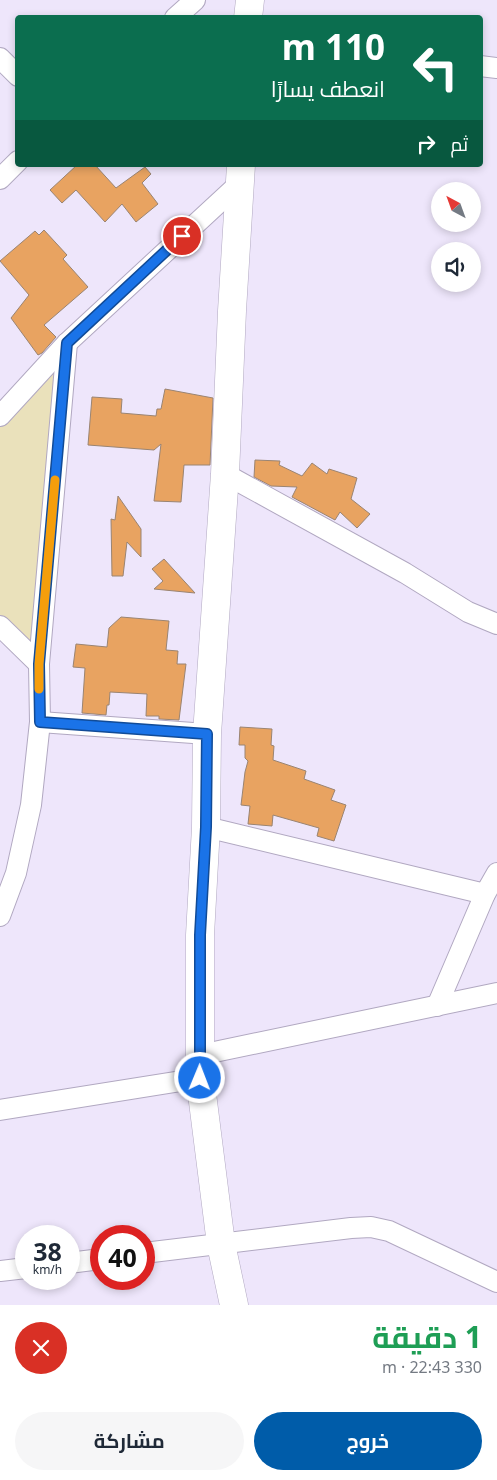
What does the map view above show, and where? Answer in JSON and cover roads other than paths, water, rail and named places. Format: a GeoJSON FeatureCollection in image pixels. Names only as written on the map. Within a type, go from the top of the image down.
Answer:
{"type":"FeatureCollection","features":[{"type":"Feature","properties":{"kind":"street"},"geometry":{"type":"LineString","coordinates":[[178,15],[195,0]]}},
{"type":"Feature","properties":{"kind":"street"},"geometry":{"type":"LineString","coordinates":[[248,15],[250,0]]}},
{"type":"Feature","properties":{"kind":"street"},"geometry":{"type":"LineString","coordinates":[[0,58],[15,73]]}},
{"type":"Feature","properties":{"kind":"street"},"geometry":{"type":"LineString","coordinates":[[483,66],[497,68]]}},
{"type":"Feature","properties":{"kind":"street"},"geometry":{"type":"LineString","coordinates":[[0,179],[15,164]]}},
{"type":"Feature","properties":{"kind":"street"},"geometry":{"type":"LineString","coordinates":[[0,416],[67,343],[240,174]]}},
{"type":"Feature","properties":{"kind":"street"},"geometry":{"type":"LineString","coordinates":[[234,1305],[221,1244],[200,1067],[200,935],[206,827],[207,734],[225,474],[240,174]]}},
{"type":"Feature","properties":{"kind":"street"},"geometry":{"type":"LineString","coordinates":[[0,916],[16,873],[31,804],[40,722],[39,664],[67,343]]}},
{"type":"Feature","properties":{"kind":"street"},"geometry":{"type":"LineString","coordinates":[[225,474],[406,573],[468,612],[497,624]]}},
{"type":"Feature","properties":{"kind":"street"},"geometry":{"type":"LineString","coordinates":[[0,626],[39,664]]}},
{"type":"Feature","properties":{"kind":"street"},"geometry":{"type":"LineString","coordinates":[[40,722],[207,734]]}},
{"type":"Feature","properties":{"kind":"street"},"geometry":{"type":"LineString","coordinates":[[206,827],[485,894]]}},
{"type":"Feature","properties":{"kind":"street"},"geometry":{"type":"LineString","coordinates":[[437,1006],[485,894],[497,873]]}},
{"type":"Feature","properties":{"kind":"street"},"geometry":{"type":"LineString","coordinates":[[0,1110],[200,1067],[437,1006],[497,994]]}},
{"type":"Feature","properties":{"kind":"street"},"geometry":{"type":"LineString","coordinates":[[155,1252],[350,1228],[371,1228],[389,1231],[497,1282]]}},
{"type":"Feature","properties":{"kind":"street"},"geometry":{"type":"LineString","coordinates":[[0,1271],[15,1269]]}}]}
